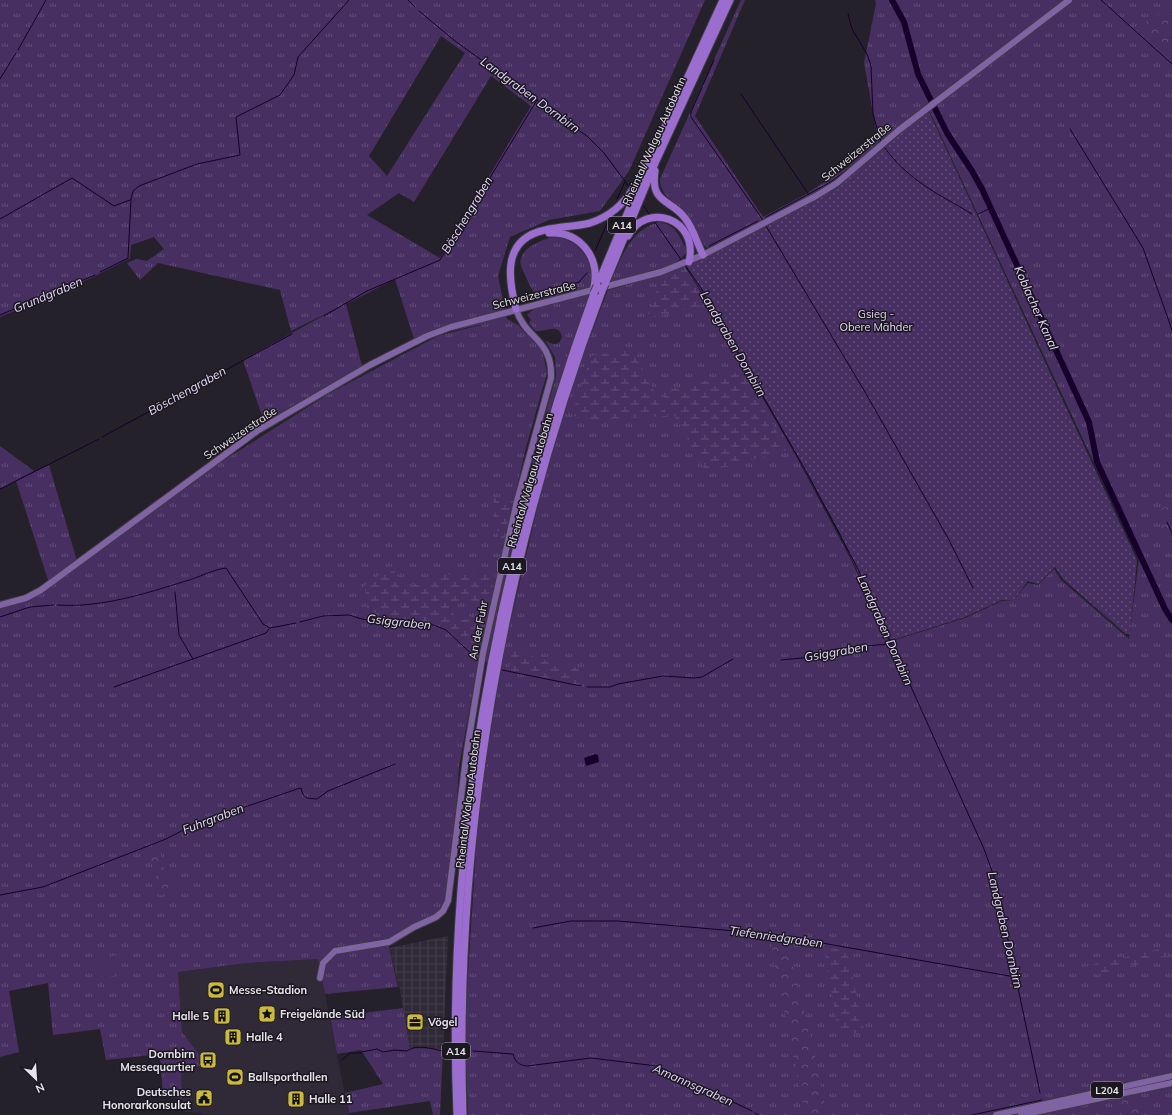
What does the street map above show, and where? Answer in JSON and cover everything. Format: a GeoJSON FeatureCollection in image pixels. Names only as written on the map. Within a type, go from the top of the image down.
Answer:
{"type":"FeatureCollection","features":[{"type":"Feature","properties":{"kind":"highway","name":"Rheintal/Walgau Autobahn"},"geometry":{"type":"LineString","coordinates":[[457,1115],[456,999],[462,930],[468,818],[488,703],[504,597],[550,422],[596,290],[647,166],[723,0]]}},
{"type":"Feature","properties":{"kind":"highway","name":"Rheintal/Walgau Autobahn"},"geometry":{"type":"LineString","coordinates":[[488,703],[509,605],[537,493],[596,290],[605,284],[656,161],[730,0]]}},
{"type":"Feature","properties":{"kind":"highway"},"geometry":{"type":"LineString","coordinates":[[656,161],[654,181],[656,191],[665,202],[685,218],[703,255]]}},
{"type":"Feature","properties":{"kind":"highway"},"geometry":{"type":"LineString","coordinates":[[518,309],[510,282],[510,266],[515,250],[521,243],[528,237],[543,230],[590,223],[606,216],[626,200],[647,166]]}},
{"type":"Feature","properties":{"kind":"highway"},"geometry":{"type":"LineString","coordinates":[[617,253],[633,229],[652,218],[671,220],[684,231],[691,247],[685,263]]}},
{"type":"Feature","properties":{"kind":"highway"},"geometry":{"type":"LineString","coordinates":[[518,309],[514,282],[515,261],[525,246],[542,235],[549,233],[572,236],[584,245],[594,262],[596,290]]}},
{"type":"Feature","properties":{"kind":"highway","name":"Rheintal/Walgau Autobahn"},"geometry":{"type":"LineString","coordinates":[[462,930],[463,1115]]}},
{"type":"Feature","properties":{"kind":"highway"},"geometry":{"type":"LineString","coordinates":[[453,1115],[456,1103]]}},
{"type":"Feature","properties":{"kind":"main road","name":"Schweizerstraße"},"geometry":{"type":"LineString","coordinates":[[0,605],[26,598],[41,590],[239,444],[276,420],[350,376],[439,331],[661,272],[703,255],[816,196],[837,183],[899,130],[1069,0]]}},
{"type":"Feature","properties":{"kind":"main road","name":"An der Fuhr"},"geometry":{"type":"LineString","coordinates":[[320,978],[321,968],[325,960],[335,951],[388,942],[440,914],[448,901],[474,705],[482,658],[515,508],[552,378],[551,361],[546,349],[523,322],[518,309]]}},
{"type":"Feature","properties":{"kind":"main road","name":"L204"},"geometry":{"type":"LineString","coordinates":[[1021,1115],[1041,1107],[1172,1076]]}},
{"type":"Feature","properties":{"kind":"main road","name":"L204"},"geometry":{"type":"LineString","coordinates":[[996,1115],[1172,1083]]}},
{"type":"Feature","properties":{"kind":"shaded area"},"geometry":{"type":"Polygon","coordinates":[[[448,936],[443,1049],[410,1048],[400,990],[389,948],[448,936]]]}},
{"type":"Feature","properties":{"kind":"shaded area"},"geometry":{"type":"Polygon","coordinates":[[[318,959],[349,1115],[203,1115],[202,1113],[185,1112],[182,1099],[181,1069],[207,1065],[182,1032],[178,972],[247,963],[318,959]]]}},
{"type":"Feature","properties":{"kind":"green space"},"geometry":{"type":"Polygon","coordinates":[[[0,0],[705,0],[629,171],[600,211],[549,220],[510,237],[498,276],[507,319],[518,325],[542,350],[547,373],[526,447],[484,631],[459,766],[454,841],[447,897],[442,908],[434,915],[418,922],[389,939],[389,948],[398,987],[325,994],[318,959],[247,963],[178,972],[182,1032],[207,1065],[181,1069],[182,1099],[163,1096],[160,1054],[106,1060],[100,1029],[53,1035],[48,983],[9,991],[19,1052],[0,1057],[0,603],[18,599],[49,583],[16,481],[49,465],[77,561],[130,524],[153,502],[242,449],[330,393],[438,336],[489,323],[414,339],[395,279],[346,304],[362,366],[264,422],[243,360],[339,307],[291,331],[280,290],[158,263],[140,280],[127,263],[136,259],[147,261],[164,249],[154,237],[131,245],[130,258],[89,279],[0,317],[0,0]],[[441,36],[369,156],[387,176],[465,53],[441,36]],[[491,76],[414,202],[399,193],[367,215],[440,258],[531,106],[491,76]]]}},
{"type":"Feature","properties":{"kind":"green space"},"geometry":{"type":"Polygon","coordinates":[[[741,0],[745,0],[695,116],[763,217],[806,194],[848,167],[878,140],[864,63],[876,4],[875,0],[1066,0],[835,181],[815,194],[707,248],[701,242],[690,219],[682,209],[663,192],[660,179],[741,0]]]}},
{"type":"Feature","properties":{"kind":"green space"},"geometry":{"type":"Polygon","coordinates":[[[1071,0],[1172,0],[1172,1115],[468,1115],[465,1039],[466,1005],[477,835],[486,758],[506,641],[543,484],[579,365],[608,290],[658,276],[684,266],[720,324],[797,458],[850,558],[889,642],[965,618],[1002,601],[1014,600],[1028,583],[1038,585],[1054,569],[1061,580],[1129,639],[1139,559],[929,110],[952,94],[1071,0]]]}},
{"type":"Feature","properties":{"kind":"green space"},"geometry":{"type":"Polygon","coordinates":[[[1172,5],[1172,62],[1135,29],[1172,5]]]}},
{"type":"Feature","properties":{"kind":"green space","name":"Gsieg - Obere Mähder"},"geometry":{"type":"Polygon","coordinates":[[[929,112],[1137,560],[1130,634],[1126,634],[1063,579],[1055,567],[1038,584],[1028,581],[1014,600],[1002,600],[965,617],[890,641],[838,529],[740,354],[686,266],[819,196],[903,130],[929,112]]]}},
{"type":"Feature","properties":{"kind":"green space"},"geometry":{"type":"Polygon","coordinates":[[[660,222],[670,226],[680,236],[687,251],[682,257],[674,263],[653,272],[629,279],[610,282],[623,254],[635,237],[650,225],[660,222]]]}},
{"type":"Feature","properties":{"kind":"green space"},"geometry":{"type":"Polygon","coordinates":[[[553,237],[563,238],[571,242],[583,253],[588,260],[591,269],[592,287],[541,301],[529,284],[521,267],[521,260],[526,250],[531,246],[542,240],[553,237]]]}},
{"type":"Feature","properties":{"kind":"green space"},"geometry":{"type":"Polygon","coordinates":[[[685,267],[708,304],[646,319],[662,276],[685,267]]]}},
{"type":"Feature","properties":{"kind":"green space"},"geometry":{"type":"Polygon","coordinates":[[[590,294],[558,386],[530,478],[528,475],[556,377],[555,357],[545,340],[550,343],[557,344],[562,337],[560,332],[555,329],[536,331],[529,323],[531,320],[527,315],[536,307],[590,294]]]}},
{"type":"Feature","properties":{"kind":"green space"},"geometry":{"type":"Polygon","coordinates":[[[632,350],[668,416],[583,420],[572,415],[591,356],[632,350]]]}},
{"type":"Feature","properties":{"kind":"green space"},"geometry":{"type":"Polygon","coordinates":[[[743,371],[787,450],[706,472],[661,392],[743,371]]]}},
{"type":"Feature","properties":{"kind":"green space"},"geometry":{"type":"Polygon","coordinates":[[[0,446],[34,471],[0,489],[0,446]]]}},
{"type":"Feature","properties":{"kind":"green space"},"geometry":{"type":"Polygon","coordinates":[[[530,478],[510,555],[487,662],[485,661],[509,549],[526,483],[530,478]]]}},
{"type":"Feature","properties":{"kind":"green space"},"geometry":{"type":"Polygon","coordinates":[[[493,497],[515,499],[501,561],[493,497]]]}},
{"type":"Feature","properties":{"kind":"green space"},"geometry":{"type":"Polygon","coordinates":[[[1164,507],[1169,508],[1172,511],[1172,537],[1167,539],[1161,527],[1159,511],[1164,507]]]}},
{"type":"Feature","properties":{"kind":"green space"},"geometry":{"type":"Polygon","coordinates":[[[392,566],[402,588],[445,574],[495,573],[490,602],[451,602],[455,620],[483,619],[478,658],[450,632],[447,626],[412,621],[365,619],[368,602],[364,586],[392,566]]]}},
{"type":"Feature","properties":{"kind":"green space"},"geometry":{"type":"Polygon","coordinates":[[[512,651],[581,669],[582,686],[509,670],[512,651]]]}},
{"type":"Feature","properties":{"kind":"green space"},"geometry":{"type":"Polygon","coordinates":[[[160,850],[166,878],[178,885],[179,889],[159,896],[155,869],[146,853],[160,850]]]}},
{"type":"Feature","properties":{"kind":"green space"},"geometry":{"type":"Polygon","coordinates":[[[770,938],[786,940],[811,1037],[827,1115],[805,1115],[770,938]]]}},
{"type":"Feature","properties":{"kind":"green space"},"geometry":{"type":"Polygon","coordinates":[[[824,947],[847,951],[865,1035],[838,1031],[824,947]]]}},
{"type":"Feature","properties":{"kind":"green space"},"geometry":{"type":"Polygon","coordinates":[[[1168,947],[1168,956],[1091,976],[1087,966],[1168,947]]]}},
{"type":"Feature","properties":{"kind":"green space"},"geometry":{"type":"Polygon","coordinates":[[[121,955],[122,963],[117,964],[114,967],[115,976],[96,978],[97,958],[121,955]]]}},
{"type":"Feature","properties":{"kind":"green space"},"geometry":{"type":"Polygon","coordinates":[[[403,1008],[410,1048],[443,1049],[440,1115],[433,1115],[430,1101],[349,1113],[345,1093],[383,1084],[361,1050],[337,1054],[330,1017],[403,1008]]]}},
{"type":"Feature","properties":{"kind":"green space"},"geometry":{"type":"Polygon","coordinates":[[[1135,1096],[1140,1115],[1123,1115],[1119,1098],[1135,1096]]]}},
{"type":"Feature","properties":{"kind":"water"},"geometry":{"type":"Polygon","coordinates":[[[595,754],[598,755],[599,762],[586,766],[584,758],[595,754]]]}},
{"type":"Feature","properties":{"kind":"waterway"},"geometry":{"type":"LineString","coordinates":[[18,50],[46,0]]}},
{"type":"Feature","properties":{"kind":"waterway","name":"Landgraben Dornbirn"},"geometry":{"type":"LineString","coordinates":[[100,272],[128,258],[131,199],[133,191],[139,186],[197,164],[240,155],[236,117],[280,95],[294,75],[298,57],[349,0]]}},
{"type":"Feature","properties":{"kind":"waterway","name":"Landgraben Dornbirn"},"geometry":{"type":"LineString","coordinates":[[408,0],[415,7]]}},
{"type":"Feature","properties":{"kind":"waterway","name":"Koblacher Kanal"},"geometry":{"type":"LineString","coordinates":[[892,0],[904,22],[918,74],[947,133],[982,189],[1089,422],[1097,462],[1165,609],[1172,620]]}},
{"type":"Feature","properties":{"kind":"waterway"},"geometry":{"type":"LineString","coordinates":[[1101,0],[1172,64]]}},
{"type":"Feature","properties":{"kind":"waterway","name":"Landgraben Dornbirn"},"geometry":{"type":"LineString","coordinates":[[419,11],[455,41],[588,137],[604,153],[630,188]]}},
{"type":"Feature","properties":{"kind":"waterway"},"geometry":{"type":"LineString","coordinates":[[848,14],[852,29],[867,54],[871,66],[873,114],[881,142]]}},
{"type":"Feature","properties":{"kind":"waterway"},"geometry":{"type":"LineString","coordinates":[[0,79],[16,53]]}},
{"type":"Feature","properties":{"kind":"waterway"},"geometry":{"type":"LineString","coordinates":[[714,60],[691,112],[691,117],[763,220]]}},
{"type":"Feature","properties":{"kind":"waterway"},"geometry":{"type":"LineString","coordinates":[[741,94],[809,195]]}},
{"type":"Feature","properties":{"kind":"waterway","name":"Böschengraben"},"geometry":{"type":"LineString","coordinates":[[324,316],[367,291],[440,260],[537,100]]}},
{"type":"Feature","properties":{"kind":"waterway"},"geometry":{"type":"LineString","coordinates":[[1070,129],[1143,248],[1172,330]]}},
{"type":"Feature","properties":{"kind":"waterway"},"geometry":{"type":"LineString","coordinates":[[868,153],[880,141]]}},
{"type":"Feature","properties":{"kind":"waterway"},"geometry":{"type":"LineString","coordinates":[[884,147],[903,169],[914,178],[935,193],[972,214]]}},
{"type":"Feature","properties":{"kind":"waterway"},"geometry":{"type":"LineString","coordinates":[[766,217],[829,183],[847,170]]}},
{"type":"Feature","properties":{"kind":"waterway"},"geometry":{"type":"LineString","coordinates":[[0,219],[72,178],[114,206],[130,200]]}},
{"type":"Feature","properties":{"kind":"waterway"},"geometry":{"type":"LineString","coordinates":[[617,199],[625,182]]}},
{"type":"Feature","properties":{"kind":"waterway","name":"Landgraben Dornbirn"},"geometry":{"type":"LineString","coordinates":[[642,204],[650,215]]}},
{"type":"Feature","properties":{"kind":"waterway"},"geometry":{"type":"LineString","coordinates":[[978,214],[991,208]]}},
{"type":"Feature","properties":{"kind":"waterway"},"geometry":{"type":"LineString","coordinates":[[595,251],[608,221]]}},
{"type":"Feature","properties":{"kind":"waterway","name":"Landgraben Dornbirn"},"geometry":{"type":"LineString","coordinates":[[654,221],[682,261]]}},
{"type":"Feature","properties":{"kind":"waterway"},"geometry":{"type":"LineString","coordinates":[[709,246],[758,221]]}},
{"type":"Feature","properties":{"kind":"waterway"},"geometry":{"type":"LineString","coordinates":[[766,226],[865,392],[949,540],[973,588]]}},
{"type":"Feature","properties":{"kind":"waterway","name":"Landgraben Dornbirn"},"geometry":{"type":"LineString","coordinates":[[685,265],[701,288],[807,473],[858,569],[984,849],[996,882],[1040,1093]]}},
{"type":"Feature","properties":{"kind":"waterway"},"geometry":{"type":"LineString","coordinates":[[570,285],[579,282],[587,273]]}},
{"type":"Feature","properties":{"kind":"waterway","name":"Grundgraben"},"geometry":{"type":"LineString","coordinates":[[0,315],[95,275]]}},
{"type":"Feature","properties":{"kind":"waterway"},"geometry":{"type":"LineString","coordinates":[[543,293],[565,286]]}},
{"type":"Feature","properties":{"kind":"waterway"},"geometry":{"type":"LineString","coordinates":[[534,298],[541,294]]}},
{"type":"Feature","properties":{"kind":"waterway","name":"Böschengraben"},"geometry":{"type":"LineString","coordinates":[[102,437],[292,334]]}},
{"type":"Feature","properties":{"kind":"waterway"},"geometry":{"type":"LineString","coordinates":[[0,489],[99,439]]}},
{"type":"Feature","properties":{"kind":"waterway"},"geometry":{"type":"LineString","coordinates":[[1167,522],[1172,533]]}},
{"type":"Feature","properties":{"kind":"waterway","name":"Gsiggraben"},"geometry":{"type":"LineString","coordinates":[[57,605],[90,604],[122,599],[154,591],[226,568],[263,624],[270,628],[296,623]]}},
{"type":"Feature","properties":{"kind":"waterway"},"geometry":{"type":"LineString","coordinates":[[175,592],[179,635],[193,659]]}},
{"type":"Feature","properties":{"kind":"waterway","name":"Gsiggraben"},"geometry":{"type":"LineString","coordinates":[[0,617],[30,607],[54,605]]}},
{"type":"Feature","properties":{"kind":"waterway","name":"Gsiggraben"},"geometry":{"type":"LineString","coordinates":[[300,622],[323,616],[349,615],[362,619],[382,622],[434,625],[446,630],[478,660]]}},
{"type":"Feature","properties":{"kind":"waterway"},"geometry":{"type":"LineString","coordinates":[[114,687],[266,633],[269,629]]}},
{"type":"Feature","properties":{"kind":"waterway","name":"Gsiggraben"},"geometry":{"type":"LineString","coordinates":[[781,660],[823,656],[850,647],[891,644]]}},
{"type":"Feature","properties":{"kind":"waterway","name":"Gsiggraben"},"geometry":{"type":"LineString","coordinates":[[587,687],[610,687],[618,684],[663,676],[694,678],[702,677],[733,659]]}},
{"type":"Feature","properties":{"kind":"waterway","name":"Gsiggraben"},"geometry":{"type":"LineString","coordinates":[[502,670],[581,686]]}},
{"type":"Feature","properties":{"kind":"waterway","name":"Fuhrgraben"},"geometry":{"type":"LineString","coordinates":[[0,895],[43,887],[166,839],[193,825],[297,789],[301,788],[303,795],[307,798],[317,799],[328,791],[395,764]]}},
{"type":"Feature","properties":{"kind":"waterway","name":"Tiefenriedgraben"},"geometry":{"type":"LineString","coordinates":[[533,928],[571,921],[618,921],[771,934],[1015,977]]}},
{"type":"Feature","properties":{"kind":"waterway"},"geometry":{"type":"LineString","coordinates":[[362,1052],[377,1049],[383,1052],[395,1050],[407,1051],[421,1047],[447,1052]]}},
{"type":"Feature","properties":{"kind":"waterway","name":"Amannsgraben"},"geometry":{"type":"LineString","coordinates":[[473,1051],[513,1054],[518,1063],[527,1066],[591,1058],[657,1066],[752,1111]]}},
{"type":"Feature","properties":{"kind":"waterway"},"geometry":{"type":"LineString","coordinates":[[342,1060],[350,1053],[361,1053]]}},
{"type":"Feature","properties":{"kind":"waterway","name":"Amannsgraben"},"geometry":{"type":"LineString","coordinates":[[972,1115],[1042,1100]]}},
{"type":"Feature","properties":{"kind":"waterway","name":"Amannsgraben"},"geometry":{"type":"LineString","coordinates":[[755,1113],[759,1115]]}},
{"type":"Feature","properties":{"kind":"place","name":"Messe-Stadion"},"geometry":{"type":"Point","coordinates":[216,990]}},
{"type":"Feature","properties":{"kind":"place","name":"Freigelände Süd"},"geometry":{"type":"Point","coordinates":[267,1014]}},
{"type":"Feature","properties":{"kind":"place","name":"Halle 5"},"geometry":{"type":"Point","coordinates":[222,1016]}},
{"type":"Feature","properties":{"kind":"place","name":"Vögel"},"geometry":{"type":"Point","coordinates":[415,1022]}},
{"type":"Feature","properties":{"kind":"place","name":"Halle 4"},"geometry":{"type":"Point","coordinates":[233,1037]}},
{"type":"Feature","properties":{"kind":"place","name":"Dornbirn Messequartier"},"geometry":{"type":"Point","coordinates":[208,1060]}},
{"type":"Feature","properties":{"kind":"place","name":"Ballsporthallen"},"geometry":{"type":"Point","coordinates":[235,1077]}},
{"type":"Feature","properties":{"kind":"place","name":"Deutsches Honorarkonsulat"},"geometry":{"type":"Point","coordinates":[204,1098]}},
{"type":"Feature","properties":{"kind":"place","name":"Halle 11"},"geometry":{"type":"Point","coordinates":[296,1099]}}]}
